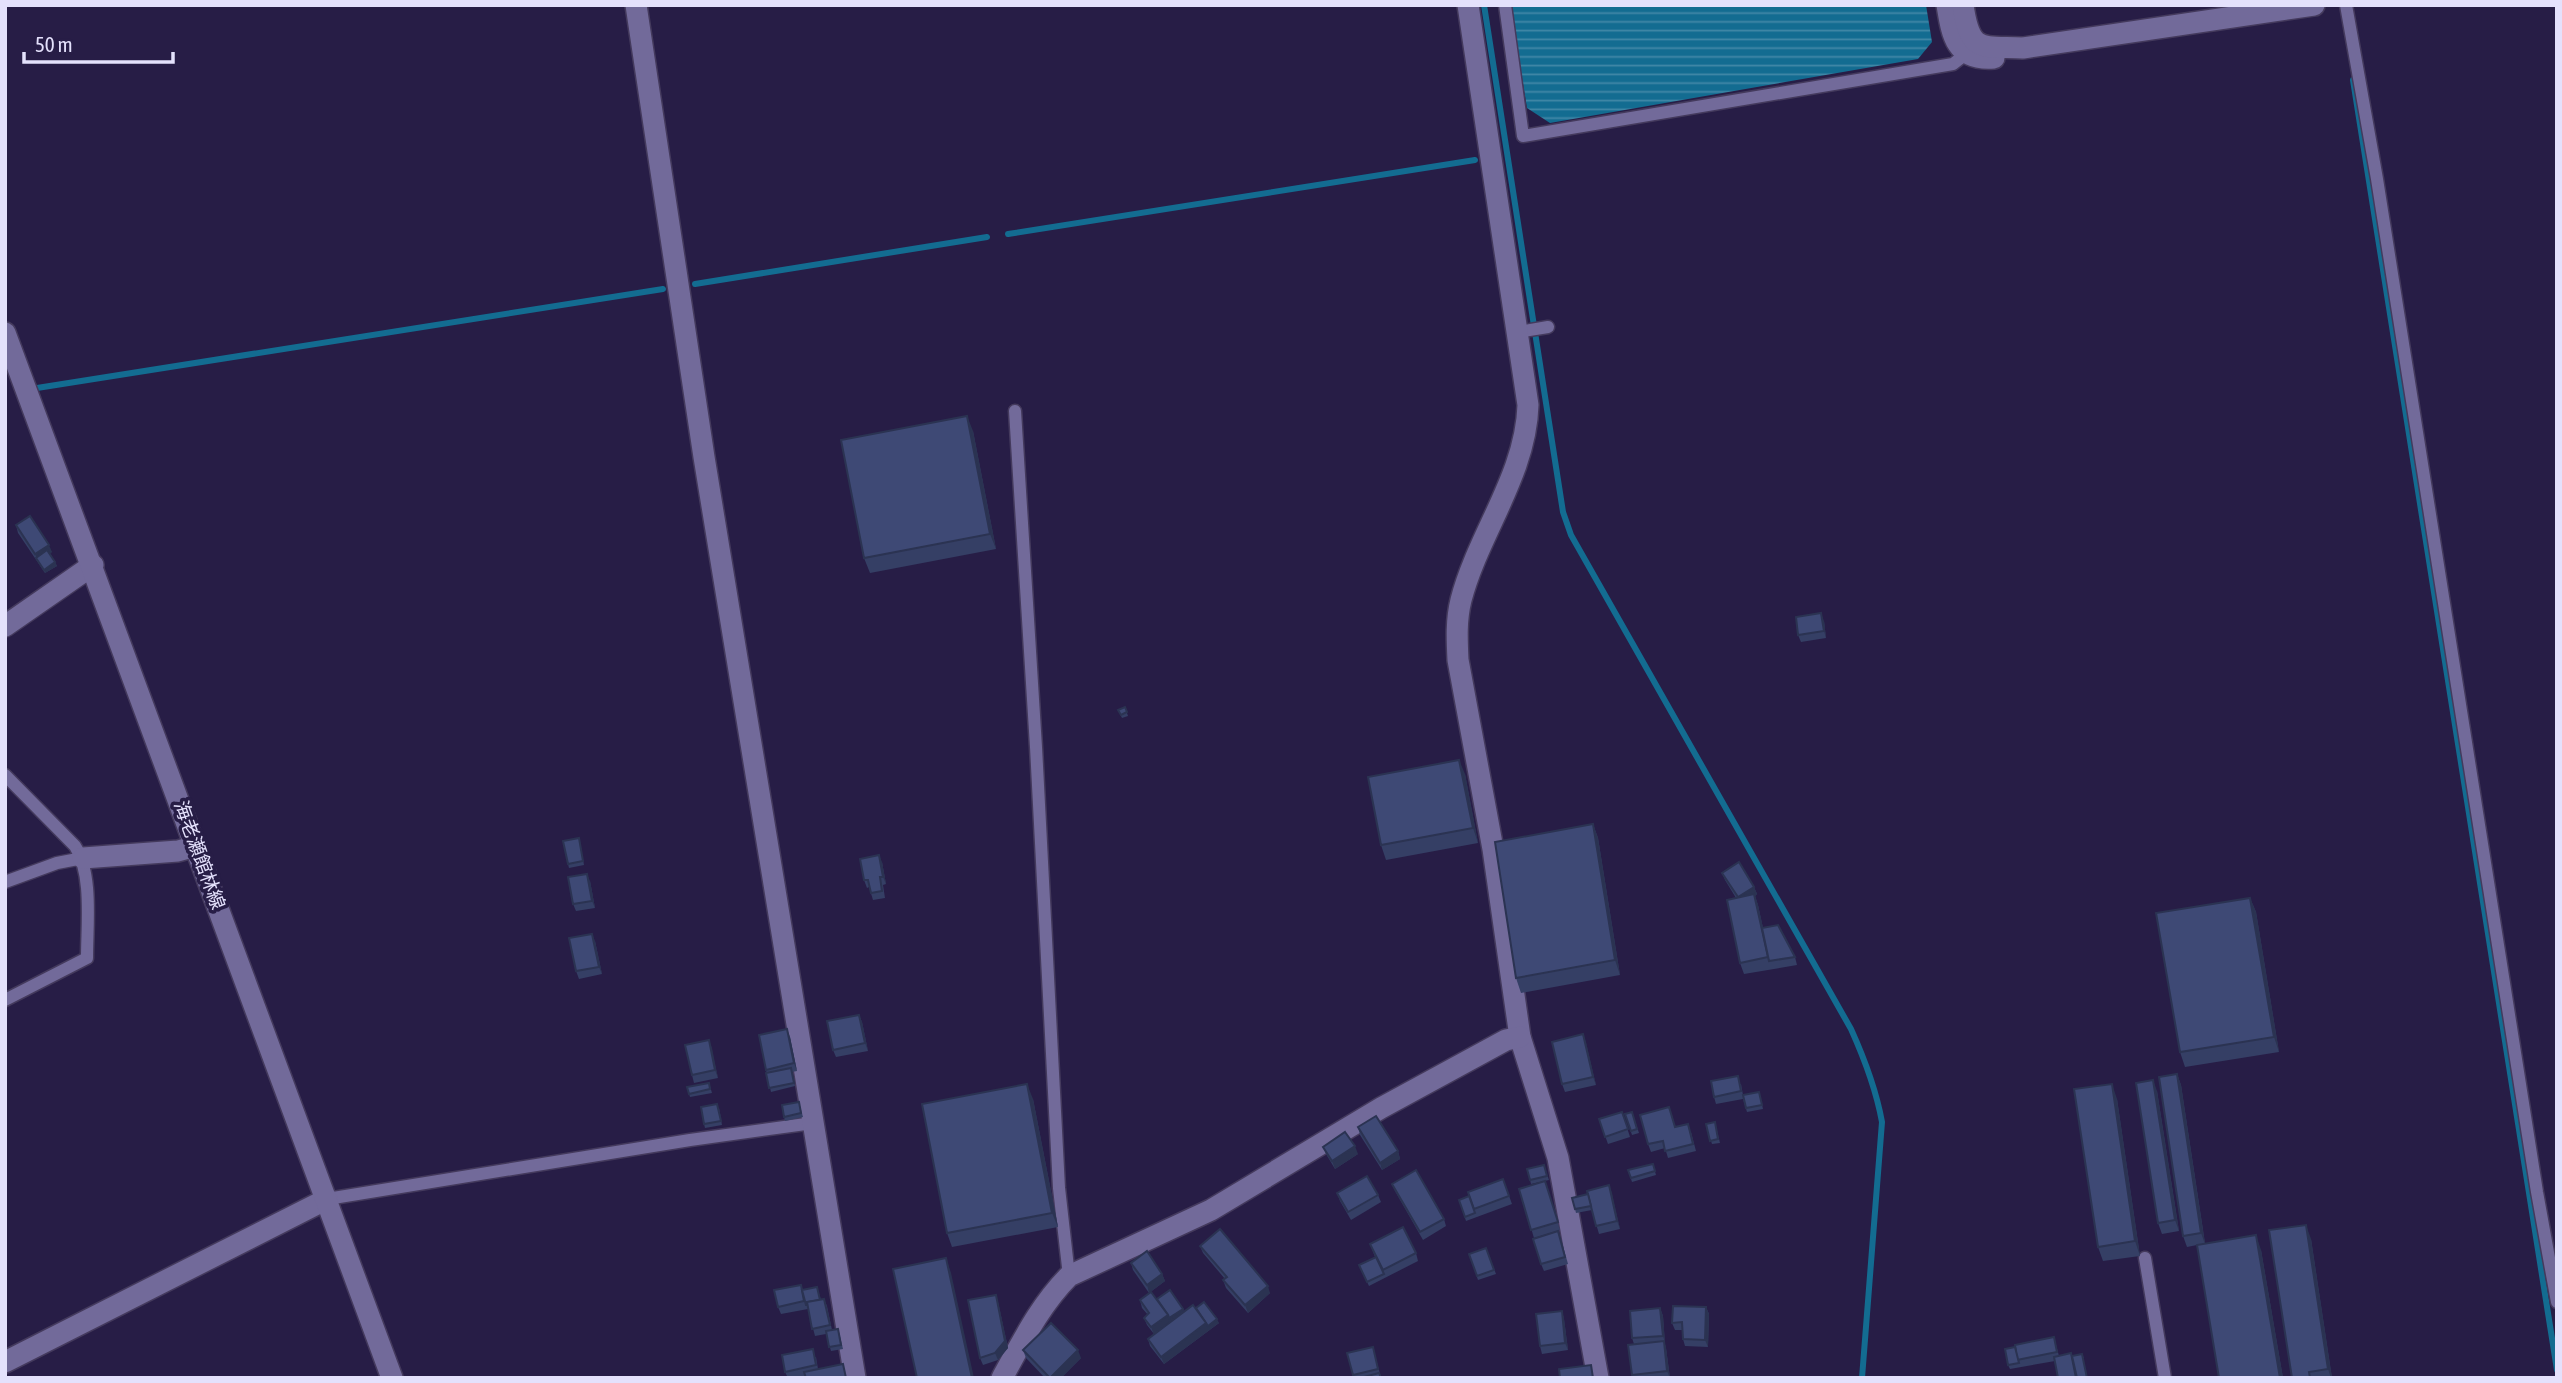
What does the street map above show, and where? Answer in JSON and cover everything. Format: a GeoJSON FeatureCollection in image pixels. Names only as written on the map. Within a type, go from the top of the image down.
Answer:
{"type":"FeatureCollection","features":[{"type":"Feature","properties":{"kind":"street"},"geometry":{"type":"LineString","coordinates":[[636,5],[706,471],[855,1378]]}},
{"type":"Feature","properties":{"kind":"street"},"geometry":{"type":"LineString","coordinates":[[1468,5],[1522,331],[1528,424],[1522,451],[1460,602],[1456,633],[1458,660],[1493,849],[1520,1037],[1558,1158],[1598,1378]]}},
{"type":"Feature","properties":{"kind":"street"},"geometry":{"type":"LineString","coordinates":[[1947,5],[1952,35],[1967,54],[1982,59],[1993,58],[2006,56],[2023,48]]}},
{"type":"Feature","properties":{"kind":"street"},"geometry":{"type":"LineString","coordinates":[[1963,5],[1971,36],[1977,43],[1991,48],[2023,48],[2314,5]]}},
{"type":"Feature","properties":{"kind":"street","name":"海老瀬館林線"},"geometry":{"type":"LineString","coordinates":[[5,333],[393,1378]]}},
{"type":"Feature","properties":{"kind":"street"},"geometry":{"type":"LineString","coordinates":[[5,626],[93,565]]}},
{"type":"Feature","properties":{"kind":"street"},"geometry":{"type":"LineString","coordinates":[[83,859],[178,851],[196,846]]}},
{"type":"Feature","properties":{"kind":"street"},"geometry":{"type":"LineString","coordinates":[[1002,1378],[1039,1312],[1054,1290],[1069,1276],[1211,1209],[1426,1082],[1506,1040],[1520,1037]]}},
{"type":"Feature","properties":{"kind":"street"},"geometry":{"type":"LineString","coordinates":[[5,1362],[327,1199]]}},
{"type":"Feature","properties":{"kind":"lane"},"geometry":{"type":"LineString","coordinates":[[1505,5],[1523,136],[1952,64],[1967,54]]}},
{"type":"Feature","properties":{"kind":"lane"},"geometry":{"type":"LineString","coordinates":[[2346,5],[2377,179],[2537,1192],[2557,1302]]}},
{"type":"Feature","properties":{"kind":"lane"},"geometry":{"type":"LineString","coordinates":[[1522,331],[1546,328]]}},
{"type":"Feature","properties":{"kind":"lane"},"geometry":{"type":"LineString","coordinates":[[1014,411],[1036,747],[1059,1188],[1069,1276]]}},
{"type":"Feature","properties":{"kind":"lane"},"geometry":{"type":"LineString","coordinates":[[5,775],[75,846],[83,859],[86,874],[88,958],[5,1000]]}},
{"type":"Feature","properties":{"kind":"lane"},"geometry":{"type":"LineString","coordinates":[[5,882],[57,863],[83,859]]}},
{"type":"Feature","properties":{"kind":"lane"},"geometry":{"type":"LineString","coordinates":[[327,1199],[676,1142],[813,1123]]}},
{"type":"Feature","properties":{"kind":"lane"},"geometry":{"type":"LineString","coordinates":[[2145,1258],[2165,1378]]}},
{"type":"Feature","properties":{"kind":"water"},"geometry":{"type":"Polygon","coordinates":[[[1510,5],[1926,5],[1932,42],[1918,59],[1550,123],[1527,108],[1510,5]]]}},
{"type":"Feature","properties":{"kind":"building"},"geometry":{"type":"Polygon","coordinates":[[[967,416],[990,534],[864,558],[841,440],[967,416]]]}},
{"type":"Feature","properties":{"kind":"building"},"geometry":{"type":"Polygon","coordinates":[[[30,516],[49,545],[35,554],[16,525],[30,516]]]}},
{"type":"Feature","properties":{"kind":"building"},"geometry":{"type":"Polygon","coordinates":[[[47,550],[55,562],[44,570],[36,558],[47,550]]]}},
{"type":"Feature","properties":{"kind":"building"},"geometry":{"type":"Polygon","coordinates":[[[1821,613],[1824,631],[1798,635],[1796,617],[1821,613]]]}},
{"type":"Feature","properties":{"kind":"building"},"geometry":{"type":"Polygon","coordinates":[[[1125,707],[1127,712],[1121,715],[1118,710],[1125,707]]]}},
{"type":"Feature","properties":{"kind":"building"},"geometry":{"type":"Polygon","coordinates":[[[1459,760],[1473,828],[1381,845],[1368,777],[1459,760]]]}},
{"type":"Feature","properties":{"kind":"building"},"geometry":{"type":"Polygon","coordinates":[[[1593,824],[1615,960],[1516,978],[1495,842],[1593,824]]]}},
{"type":"Feature","properties":{"kind":"building"},"geometry":{"type":"Polygon","coordinates":[[[579,838],[583,861],[568,864],[563,841],[579,838]]]}},
{"type":"Feature","properties":{"kind":"building"},"geometry":{"type":"Polygon","coordinates":[[[879,855],[883,877],[880,877],[882,891],[871,893],[868,880],[864,880],[860,859],[879,855]]]}},
{"type":"Feature","properties":{"kind":"building"},"geometry":{"type":"Polygon","coordinates":[[[1739,862],[1754,887],[1738,897],[1722,873],[1739,862]]]}},
{"type":"Feature","properties":{"kind":"building"},"geometry":{"type":"Polygon","coordinates":[[[587,874],[592,901],[573,904],[568,877],[587,874]]]}},
{"type":"Feature","properties":{"kind":"building"},"geometry":{"type":"Polygon","coordinates":[[[1754,894],[1768,957],[1740,963],[1727,900],[1754,894]]]}},
{"type":"Feature","properties":{"kind":"building"},"geometry":{"type":"Polygon","coordinates":[[[2250,898],[2274,1037],[2180,1052],[2156,913],[2250,898]]]}},
{"type":"Feature","properties":{"kind":"building"},"geometry":{"type":"Polygon","coordinates":[[[1778,925],[1795,957],[1769,961],[1762,928],[1778,925]]]}},
{"type":"Feature","properties":{"kind":"building"},"geometry":{"type":"Polygon","coordinates":[[[592,934],[599,967],[576,971],[569,938],[592,934]]]}},
{"type":"Feature","properties":{"kind":"building"},"geometry":{"type":"Polygon","coordinates":[[[859,1015],[865,1043],[833,1050],[827,1021],[859,1015]]]}},
{"type":"Feature","properties":{"kind":"building"},"geometry":{"type":"Polygon","coordinates":[[[787,1029],[794,1063],[766,1070],[759,1035],[787,1029]]]}},
{"type":"Feature","properties":{"kind":"building"},"geometry":{"type":"Polygon","coordinates":[[[1583,1034],[1593,1077],[1562,1084],[1552,1042],[1583,1034]]]}},
{"type":"Feature","properties":{"kind":"building"},"geometry":{"type":"Polygon","coordinates":[[[709,1040],[715,1070],[692,1075],[685,1045],[709,1040]]]}},
{"type":"Feature","properties":{"kind":"building"},"geometry":{"type":"Polygon","coordinates":[[[791,1068],[794,1083],[769,1088],[766,1073],[791,1068]]]}},
{"type":"Feature","properties":{"kind":"building"},"geometry":{"type":"Polygon","coordinates":[[[2177,1074],[2201,1233],[2183,1236],[2159,1077],[2177,1074]]]}},
{"type":"Feature","properties":{"kind":"building"},"geometry":{"type":"Polygon","coordinates":[[[1738,1076],[1741,1091],[1714,1097],[1711,1081],[1738,1076]]]}},
{"type":"Feature","properties":{"kind":"building"},"geometry":{"type":"Polygon","coordinates":[[[2153,1080],[2175,1220],[2158,1223],[2136,1083],[2153,1080]]]}},
{"type":"Feature","properties":{"kind":"building"},"geometry":{"type":"Polygon","coordinates":[[[709,1083],[710,1089],[689,1094],[687,1087],[709,1083]]]}},
{"type":"Feature","properties":{"kind":"building"},"geometry":{"type":"Polygon","coordinates":[[[1027,1084],[1052,1213],[947,1233],[922,1104],[1027,1084]]]}},
{"type":"Feature","properties":{"kind":"building"},"geometry":{"type":"Polygon","coordinates":[[[2112,1084],[2135,1241],[2098,1247],[2074,1089],[2112,1084]]]}},
{"type":"Feature","properties":{"kind":"building"},"geometry":{"type":"Polygon","coordinates":[[[1759,1092],[1762,1105],[1746,1108],[1743,1095],[1759,1092]]]}},
{"type":"Feature","properties":{"kind":"building"},"geometry":{"type":"Polygon","coordinates":[[[799,1102],[801,1113],[784,1117],[782,1105],[799,1102]]]}},
{"type":"Feature","properties":{"kind":"building"},"geometry":{"type":"Polygon","coordinates":[[[717,1104],[721,1121],[704,1124],[701,1107],[717,1104]]]}},
{"type":"Feature","properties":{"kind":"building"},"geometry":{"type":"Polygon","coordinates":[[[1669,1107],[1675,1127],[1688,1124],[1693,1144],[1665,1151],[1663,1141],[1648,1144],[1640,1115],[1669,1107]]]}},
{"type":"Feature","properties":{"kind":"building"},"geometry":{"type":"Polygon","coordinates":[[[1622,1112],[1628,1129],[1605,1137],[1599,1119],[1622,1112]]]}},
{"type":"Feature","properties":{"kind":"building"},"geometry":{"type":"Polygon","coordinates":[[[1632,1112],[1637,1129],[1631,1131],[1625,1114],[1632,1112]]]}},
{"type":"Feature","properties":{"kind":"building"},"geometry":{"type":"Polygon","coordinates":[[[1376,1116],[1398,1151],[1380,1163],[1358,1127],[1376,1116]]]}},
{"type":"Feature","properties":{"kind":"building"},"geometry":{"type":"Polygon","coordinates":[[[1715,1122],[1718,1139],[1710,1141],[1706,1124],[1715,1122]]]}},
{"type":"Feature","properties":{"kind":"building"},"geometry":{"type":"Polygon","coordinates":[[[1345,1132],[1355,1146],[1332,1161],[1323,1147],[1345,1132]]]}},
{"type":"Feature","properties":{"kind":"building"},"geometry":{"type":"Polygon","coordinates":[[[1653,1164],[1655,1171],[1631,1178],[1628,1170],[1653,1164]]]}},
{"type":"Feature","properties":{"kind":"building"},"geometry":{"type":"Polygon","coordinates":[[[1544,1165],[1547,1176],[1530,1180],[1527,1169],[1544,1165]]]}},
{"type":"Feature","properties":{"kind":"building"},"geometry":{"type":"Polygon","coordinates":[[[1416,1170],[1444,1219],[1420,1232],[1392,1184],[1416,1170]]]}},
{"type":"Feature","properties":{"kind":"building"},"geometry":{"type":"Polygon","coordinates":[[[1367,1176],[1378,1195],[1348,1212],[1337,1193],[1367,1176]]]}},
{"type":"Feature","properties":{"kind":"building"},"geometry":{"type":"Polygon","coordinates":[[[1503,1179],[1509,1196],[1474,1209],[1468,1192],[1503,1179]]]}},
{"type":"Feature","properties":{"kind":"building"},"geometry":{"type":"Polygon","coordinates":[[[1545,1181],[1558,1222],[1531,1230],[1519,1189],[1545,1181]]]}},
{"type":"Feature","properties":{"kind":"building"},"geometry":{"type":"Polygon","coordinates":[[[1609,1185],[1617,1221],[1596,1226],[1587,1191],[1609,1185]]]}},
{"type":"Feature","properties":{"kind":"building"},"geometry":{"type":"Polygon","coordinates":[[[1588,1194],[1591,1206],[1575,1209],[1572,1198],[1588,1194]]]}},
{"type":"Feature","properties":{"kind":"building"},"geometry":{"type":"Polygon","coordinates":[[[1469,1196],[1475,1213],[1465,1217],[1459,1200],[1469,1196]]]}},
{"type":"Feature","properties":{"kind":"building"},"geometry":{"type":"Polygon","coordinates":[[[2306,1225],[2328,1369],[2309,1372],[2310,1378],[2292,1378],[2269,1230],[2306,1225]]]}},
{"type":"Feature","properties":{"kind":"building"},"geometry":{"type":"Polygon","coordinates":[[[1403,1227],[1416,1253],[1383,1270],[1370,1244],[1403,1227]]]}},
{"type":"Feature","properties":{"kind":"building"},"geometry":{"type":"Polygon","coordinates":[[[1220,1229],[1268,1286],[1245,1305],[1223,1280],[1227,1277],[1200,1246],[1220,1229]]]}},
{"type":"Feature","properties":{"kind":"building"},"geometry":{"type":"Polygon","coordinates":[[[1558,1231],[1565,1257],[1541,1264],[1533,1239],[1558,1231]]]}},
{"type":"Feature","properties":{"kind":"building"},"geometry":{"type":"Polygon","coordinates":[[[2256,1235],[2280,1378],[2219,1378],[2197,1245],[2256,1235]]]}},
{"type":"Feature","properties":{"kind":"building"},"geometry":{"type":"Polygon","coordinates":[[[1486,1248],[1494,1270],[1477,1276],[1469,1254],[1486,1248]]]}},
{"type":"Feature","properties":{"kind":"building"},"geometry":{"type":"Polygon","coordinates":[[[1147,1251],[1162,1274],[1147,1285],[1131,1263],[1147,1251]]]}},
{"type":"Feature","properties":{"kind":"building"},"geometry":{"type":"Polygon","coordinates":[[[1376,1257],[1384,1274],[1367,1282],[1359,1265],[1376,1257]]]}},
{"type":"Feature","properties":{"kind":"building"},"geometry":{"type":"Polygon","coordinates":[[[946,1258],[972,1378],[917,1378],[893,1269],[946,1258]]]}},
{"type":"Feature","properties":{"kind":"building"},"geometry":{"type":"Polygon","coordinates":[[[801,1285],[804,1301],[778,1307],[774,1290],[801,1285]]]}},
{"type":"Feature","properties":{"kind":"building"},"geometry":{"type":"Polygon","coordinates":[[[817,1287],[820,1300],[807,1302],[806,1305],[802,1290],[817,1287]]]}},
{"type":"Feature","properties":{"kind":"building"},"geometry":{"type":"Polygon","coordinates":[[[1170,1290],[1183,1309],[1169,1318],[1157,1299],[1170,1290]]]}},
{"type":"Feature","properties":{"kind":"building"},"geometry":{"type":"Polygon","coordinates":[[[1151,1292],[1168,1315],[1151,1327],[1144,1318],[1149,1313],[1140,1300],[1151,1292]]]}},
{"type":"Feature","properties":{"kind":"building"},"geometry":{"type":"Polygon","coordinates":[[[996,1295],[1005,1341],[995,1353],[980,1358],[968,1300],[996,1295]]]}},
{"type":"Feature","properties":{"kind":"building"},"geometry":{"type":"Polygon","coordinates":[[[824,1299],[830,1325],[812,1329],[807,1302],[824,1299]]]}},
{"type":"Feature","properties":{"kind":"building"},"geometry":{"type":"Polygon","coordinates":[[[1204,1302],[1217,1319],[1208,1326],[1196,1308],[1204,1302]]]}},
{"type":"Feature","properties":{"kind":"building"},"geometry":{"type":"Polygon","coordinates":[[[1193,1305],[1206,1323],[1161,1357],[1148,1339],[1193,1305]]]}},
{"type":"Feature","properties":{"kind":"building"},"geometry":{"type":"Polygon","coordinates":[[[1673,1306],[1706,1307],[1705,1340],[1683,1339],[1682,1322],[1672,1323],[1673,1306]]]}},
{"type":"Feature","properties":{"kind":"building"},"geometry":{"type":"Polygon","coordinates":[[[1660,1308],[1663,1336],[1632,1338],[1630,1311],[1660,1308]]]}},
{"type":"Feature","properties":{"kind":"building"},"geometry":{"type":"Polygon","coordinates":[[[1562,1311],[1565,1343],[1540,1346],[1536,1314],[1562,1311]]]}},
{"type":"Feature","properties":{"kind":"building"},"geometry":{"type":"Polygon","coordinates":[[[1051,1323],[1078,1350],[1050,1378],[1023,1350],[1051,1323]]]}},
{"type":"Feature","properties":{"kind":"building"},"geometry":{"type":"Polygon","coordinates":[[[838,1329],[841,1345],[829,1347],[826,1331],[838,1329]]]}},
{"type":"Feature","properties":{"kind":"building"},"geometry":{"type":"Polygon","coordinates":[[[2054,1337],[2057,1352],[2017,1360],[2015,1345],[2054,1337]]]}},
{"type":"Feature","properties":{"kind":"building"},"geometry":{"type":"Polygon","coordinates":[[[1664,1341],[1667,1371],[1632,1375],[1628,1345],[1664,1341]]]}},
{"type":"Feature","properties":{"kind":"building"},"geometry":{"type":"Polygon","coordinates":[[[1373,1347],[1378,1369],[1353,1375],[1347,1353],[1373,1347]]]}},
{"type":"Feature","properties":{"kind":"building"},"geometry":{"type":"Polygon","coordinates":[[[2015,1347],[2019,1363],[2008,1365],[2005,1349],[2015,1347]]]}},
{"type":"Feature","properties":{"kind":"building"},"geometry":{"type":"Polygon","coordinates":[[[813,1349],[816,1365],[785,1372],[782,1355],[813,1349]]]}},
{"type":"Feature","properties":{"kind":"building"},"geometry":{"type":"Polygon","coordinates":[[[2071,1353],[2076,1378],[2058,1378],[2054,1357],[2071,1353]]]}},
{"type":"Feature","properties":{"kind":"building"},"geometry":{"type":"Polygon","coordinates":[[[2082,1354],[2087,1378],[2077,1378],[2072,1356],[2082,1354]]]}},
{"type":"Feature","properties":{"kind":"building"},"geometry":{"type":"Polygon","coordinates":[[[843,1364],[846,1378],[806,1378],[804,1372],[843,1364]]]}},
{"type":"Feature","properties":{"kind":"building"},"geometry":{"type":"Polygon","coordinates":[[[1591,1365],[1593,1378],[1560,1378],[1559,1369],[1591,1365]]]}},
{"type":"Feature","properties":{"kind":"building"},"geometry":{"type":"Polygon","coordinates":[[[1379,1373],[1381,1378],[1364,1377],[1379,1373]]]}},
{"type":"Feature","properties":{"kind":"waterway"},"geometry":{"type":"LineString","coordinates":[[1484,5],[1563,512],[1571,535],[1851,1029],[1877,1098],[1882,1122],[1862,1378]]}},
{"type":"Feature","properties":{"kind":"waterway"},"geometry":{"type":"LineString","coordinates":[[2353,80],[2557,1370]]}},
{"type":"Feature","properties":{"kind":"waterway"},"geometry":{"type":"LineString","coordinates":[[1008,234],[1475,160]]}},
{"type":"Feature","properties":{"kind":"waterway"},"geometry":{"type":"LineString","coordinates":[[695,284],[987,237]]}},
{"type":"Feature","properties":{"kind":"waterway"},"geometry":{"type":"LineString","coordinates":[[37,388],[663,289]]}}]}
